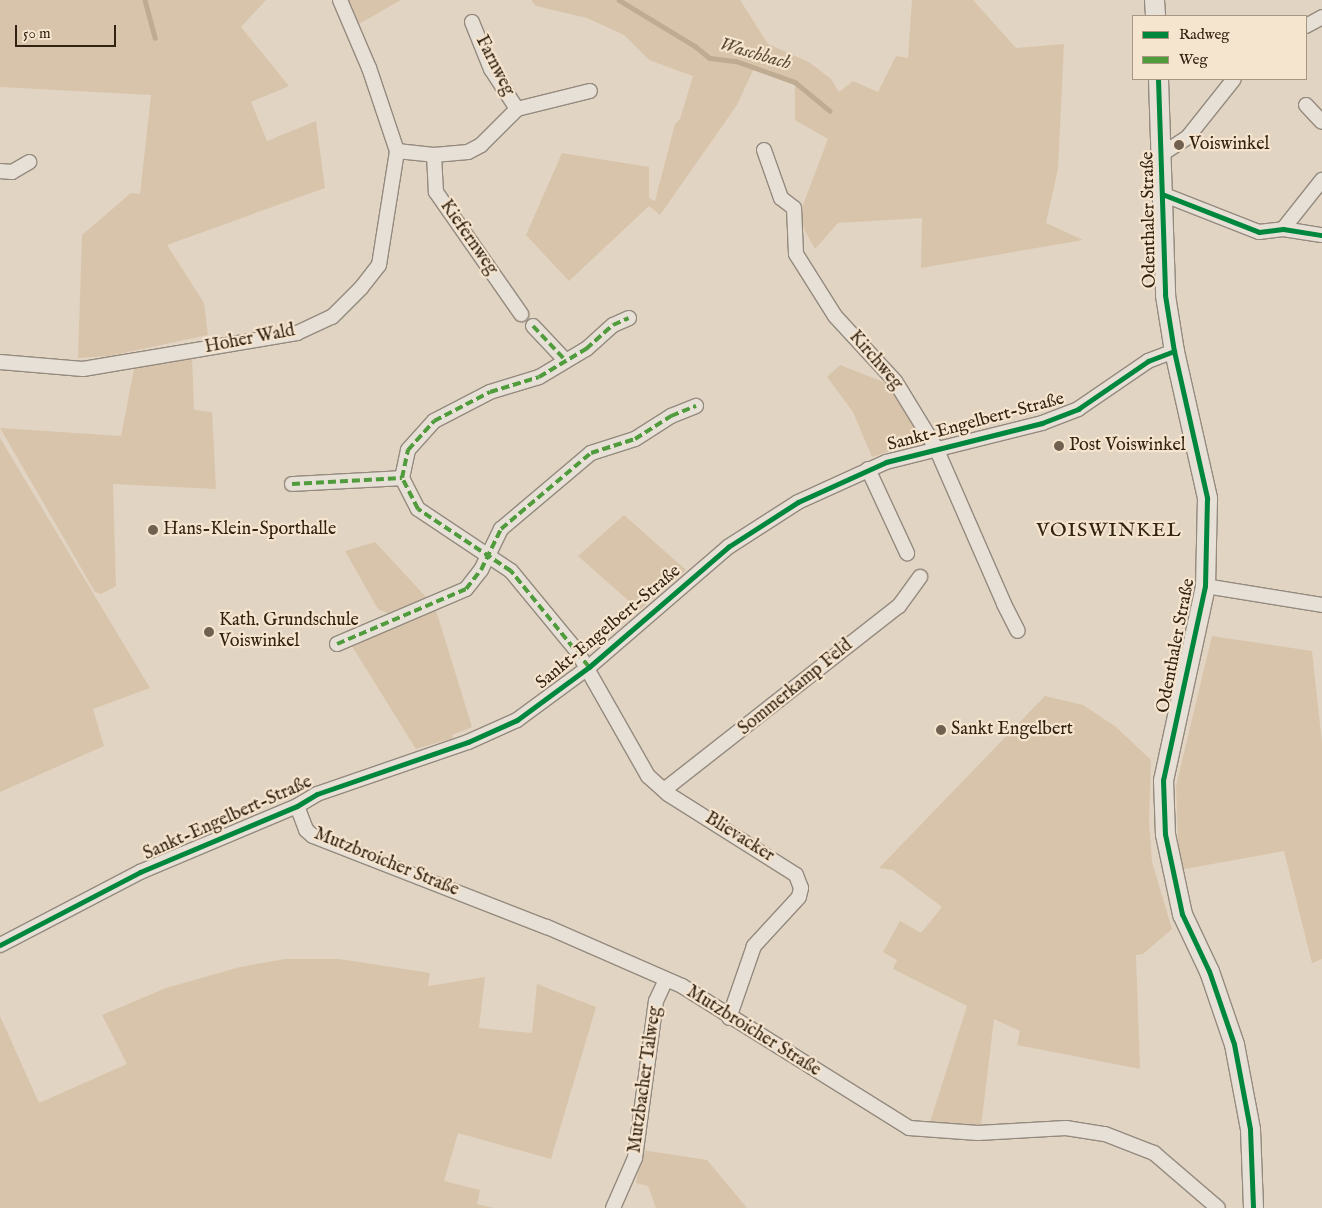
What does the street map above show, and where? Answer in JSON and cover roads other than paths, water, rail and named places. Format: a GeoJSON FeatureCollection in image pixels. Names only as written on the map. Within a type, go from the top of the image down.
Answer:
{"type":"FeatureCollection","features":[{"type":"Feature","properties":{"kind":"main road"},"geometry":{"type":"LineString","coordinates":[[1154,0],[1155,15]]}},
{"type":"Feature","properties":{"kind":"main road","name":"Odenthaler Straße"},"geometry":{"type":"LineString","coordinates":[[1158,80],[1162,154],[1165,295],[1174,351],[1207,498],[1205,586],[1163,780],[1165,834],[1182,914],[1210,970],[1234,1044],[1250,1129],[1254,1208]]}},
{"type":"Feature","properties":{"kind":"street","name":"Hoher Wald"},"geometry":{"type":"LineString","coordinates":[[0,362],[83,369],[297,333],[332,317],[379,265],[398,151],[369,68],[340,0]]}},
{"type":"Feature","properties":{"kind":"street"},"geometry":{"type":"LineString","coordinates":[[1307,26],[1322,18]]}},
{"type":"Feature","properties":{"kind":"street","name":"Farnweg"},"geometry":{"type":"LineString","coordinates":[[472,22],[491,69],[517,109]]}},
{"type":"Feature","properties":{"kind":"street"},"geometry":{"type":"LineString","coordinates":[[1162,154],[1187,138],[1233,80]]}},
{"type":"Feature","properties":{"kind":"street"},"geometry":{"type":"LineString","coordinates":[[398,151],[434,156],[455,156],[481,145],[517,109],[590,91]]}},
{"type":"Feature","properties":{"kind":"street"},"geometry":{"type":"LineString","coordinates":[[1306,106],[1322,122]]}},
{"type":"Feature","properties":{"kind":"street","name":"Kirchweg"},"geometry":{"type":"LineString","coordinates":[[764,150],[781,198],[794,208],[796,254],[835,316],[895,381],[936,448],[1004,604],[1018,631]]}},
{"type":"Feature","properties":{"kind":"street","name":"Kiefernweg"},"geometry":{"type":"LineString","coordinates":[[434,156],[436,192],[521,314]]}},
{"type":"Feature","properties":{"kind":"street"},"geometry":{"type":"LineString","coordinates":[[0,171],[12,172],[29,162]]}},
{"type":"Feature","properties":{"kind":"street"},"geometry":{"type":"LineString","coordinates":[[1283,229],[1322,180]]}},
{"type":"Feature","properties":{"kind":"street"},"geometry":{"type":"LineString","coordinates":[[1162,194],[1259,232],[1283,229],[1322,235]]}},
{"type":"Feature","properties":{"kind":"street"},"geometry":{"type":"LineString","coordinates":[[292,484],[402,478],[408,450],[434,420],[490,392],[539,377],[629,318]]}},
{"type":"Feature","properties":{"kind":"street"},"geometry":{"type":"LineString","coordinates":[[533,326],[565,360]]}},
{"type":"Feature","properties":{"kind":"street","name":"Sankt-Engelbert-Straße"},"geometry":{"type":"LineString","coordinates":[[0,946],[140,872],[297,806],[328,790],[468,742],[517,720],[589,667],[728,547],[798,502],[868,469],[936,448],[1042,423],[1072,412],[1148,361],[1174,351]]}},
{"type":"Feature","properties":{"kind":"street"},"geometry":{"type":"LineString","coordinates":[[337,644],[466,589],[489,554],[501,529],[591,453],[635,438],[671,416],[696,406]]}},
{"type":"Feature","properties":{"kind":"street"},"geometry":{"type":"LineString","coordinates":[[868,469],[907,553]]}},
{"type":"Feature","properties":{"kind":"street","name":"Blievacker"},"geometry":{"type":"LineString","coordinates":[[402,478],[418,509],[489,554],[511,571],[589,667],[640,766],[664,790],[786,866],[800,882],[800,893],[796,900],[754,946],[729,1018]]}},
{"type":"Feature","properties":{"kind":"street","name":"Sommerkamp Feld"},"geometry":{"type":"LineString","coordinates":[[664,790],[899,606],[920,578]]}},
{"type":"Feature","properties":{"kind":"street"},"geometry":{"type":"LineString","coordinates":[[1205,586],[1322,605]]}},
{"type":"Feature","properties":{"kind":"street","name":"Mutzbroicher Straße"},"geometry":{"type":"LineString","coordinates":[[297,806],[301,822],[313,836],[547,927],[682,986],[729,1018],[909,1128],[978,1133],[1066,1128],[1105,1134],[1154,1153],[1218,1208]]}},
{"type":"Feature","properties":{"kind":"street","name":"Mutzbacher Talweg"},"geometry":{"type":"LineString","coordinates":[[613,1208],[635,1158],[656,1001],[666,980]]}},
{"type":"Feature","properties":{"kind":"waterway"},"geometry":{"type":"LineString","coordinates":[[145,0],[155,38]]}},
{"type":"Feature","properties":{"kind":"waterway","name":"Waschbach"},"geometry":{"type":"LineString","coordinates":[[619,0],[695,46],[710,58],[736,61],[795,82],[830,111]]}},
{"type":"Feature","properties":{"kind":"place","name":"Voiswinkel"},"geometry":{"type":"Point","coordinates":[1179,145]}},
{"type":"Feature","properties":{"kind":"place","name":"Post Voiswinkel"},"geometry":{"type":"Point","coordinates":[1059,446]}},
{"type":"Feature","properties":{"kind":"place","name":"Hans-Klein-Sporthalle"},"geometry":{"type":"Point","coordinates":[153,530]}},
{"type":"Feature","properties":{"kind":"place","name":"Kath. Grundschule Voiswinkel"},"geometry":{"type":"Point","coordinates":[209,632]}},
{"type":"Feature","properties":{"kind":"place","name":"Sankt Engelbert"},"geometry":{"type":"Point","coordinates":[941,730]}},
{"type":"Feature","properties":{"kind":"district","name":"VOISWINKEL"},"geometry":{"type":"Point","coordinates":[1109,530]}}]}
